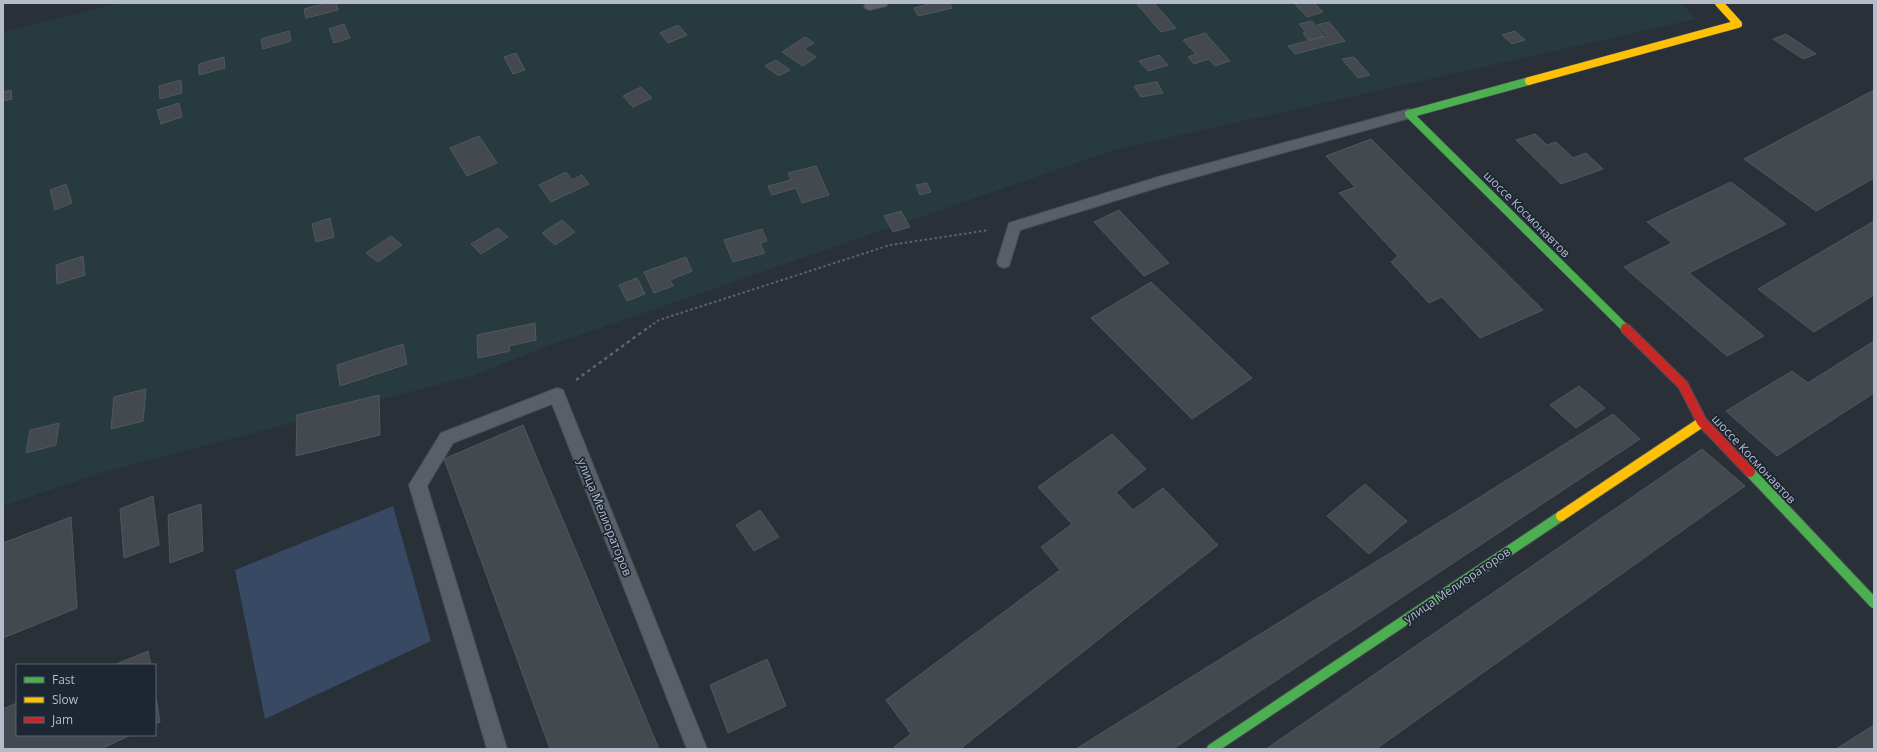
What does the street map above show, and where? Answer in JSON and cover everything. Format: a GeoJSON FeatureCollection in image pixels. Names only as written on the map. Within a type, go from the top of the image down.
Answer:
{"type":"FeatureCollection","features":[{"type":"Feature","properties":{"kind":"street"},"geometry":{"type":"LineString","coordinates":[[1409,114],[1738,24],[1719,3]]}},
{"type":"Feature","properties":{"kind":"street","name":"шоссе Космонавтов"},"geometry":{"type":"LineString","coordinates":[[1409,114],[1683,385],[1702,422],[1874,603]]}},
{"type":"Feature","properties":{"kind":"street","name":"улица Мелиораторов"},"geometry":{"type":"LineString","coordinates":[[1212,749],[1702,422]]}},
{"type":"Feature","properties":{"kind":"lane"},"geometry":{"type":"LineString","coordinates":[[870,6],[882,3]]}},
{"type":"Feature","properties":{"kind":"lane"},"geometry":{"type":"LineString","coordinates":[[1004,262],[1014,226],[1161,181],[1409,114]]}},
{"type":"Feature","properties":{"kind":"lane"},"geometry":{"type":"LineString","coordinates":[[497,749],[418,485],[447,438],[556,395]]}},
{"type":"Feature","properties":{"kind":"lane","name":"улица Мелиораторов"},"geometry":{"type":"LineString","coordinates":[[556,395],[697,749]]}},
{"type":"Feature","properties":{"kind":"path"},"geometry":{"type":"LineString","coordinates":[[556,395],[659,320],[890,246],[1014,226]]}},
{"type":"Feature","properties":{"kind":"green space"},"geometry":{"type":"Polygon","coordinates":[[[120,3],[1680,3],[1696,19],[1114,150],[548,346],[475,375],[100,473],[3,506],[3,32],[120,3]]]}},
{"type":"Feature","properties":{"kind":"water"},"geometry":{"type":"Polygon","coordinates":[[[393,506],[431,641],[265,719],[235,570],[393,506]]]}},
{"type":"Feature","properties":{"kind":"building"},"geometry":{"type":"Polygon","coordinates":[[[327,3],[336,3],[338,10],[306,18],[304,9],[327,3]]]}},
{"type":"Feature","properties":{"kind":"building"},"geometry":{"type":"Polygon","coordinates":[[[932,3],[949,3],[952,8],[918,16],[914,8],[932,3]]]}},
{"type":"Feature","properties":{"kind":"building"},"geometry":{"type":"Polygon","coordinates":[[[1136,3],[1154,3],[1176,28],[1161,32],[1136,3]]]}},
{"type":"Feature","properties":{"kind":"building"},"geometry":{"type":"Polygon","coordinates":[[[1294,3],[1314,3],[1323,12],[1307,17],[1294,3]]]}},
{"type":"Feature","properties":{"kind":"building"},"geometry":{"type":"Polygon","coordinates":[[[1312,21],[1324,36],[1308,40],[1303,33],[1306,32],[1299,24],[1312,21]]]}},
{"type":"Feature","properties":{"kind":"building"},"geometry":{"type":"Polygon","coordinates":[[[1329,22],[1345,41],[1295,54],[1288,46],[1327,36],[1317,25],[1329,22]]]}},
{"type":"Feature","properties":{"kind":"building"},"geometry":{"type":"Polygon","coordinates":[[[344,24],[350,38],[334,43],[329,29],[344,24]]]}},
{"type":"Feature","properties":{"kind":"building"},"geometry":{"type":"Polygon","coordinates":[[[678,25],[687,35],[668,43],[660,33],[678,25]]]}},
{"type":"Feature","properties":{"kind":"building"},"geometry":{"type":"Polygon","coordinates":[[[289,31],[291,41],[263,49],[261,39],[289,31]]]}},
{"type":"Feature","properties":{"kind":"building"},"geometry":{"type":"Polygon","coordinates":[[[1515,31],[1525,40],[1512,44],[1502,35],[1515,31]]]}},
{"type":"Feature","properties":{"kind":"building"},"geometry":{"type":"Polygon","coordinates":[[[1205,33],[1230,61],[1215,66],[1209,59],[1194,64],[1188,57],[1196,54],[1183,40],[1205,33]]]}},
{"type":"Feature","properties":{"kind":"building"},"geometry":{"type":"Polygon","coordinates":[[[1786,34],[1816,54],[1803,59],[1773,39],[1786,34]]]}},
{"type":"Feature","properties":{"kind":"building"},"geometry":{"type":"Polygon","coordinates":[[[805,37],[814,43],[804,49],[816,57],[803,66],[782,52],[805,37]]]}},
{"type":"Feature","properties":{"kind":"building"},"geometry":{"type":"Polygon","coordinates":[[[516,53],[525,70],[513,74],[504,57],[516,53]]]}},
{"type":"Feature","properties":{"kind":"building"},"geometry":{"type":"Polygon","coordinates":[[[1159,55],[1168,65],[1148,71],[1139,61],[1159,55]]]}},
{"type":"Feature","properties":{"kind":"building"},"geometry":{"type":"Polygon","coordinates":[[[224,57],[225,68],[199,75],[199,64],[224,57]]]}},
{"type":"Feature","properties":{"kind":"building"},"geometry":{"type":"Polygon","coordinates":[[[1354,57],[1370,75],[1358,78],[1342,59],[1354,57]]]}},
{"type":"Feature","properties":{"kind":"building"},"geometry":{"type":"Polygon","coordinates":[[[776,60],[790,70],[779,76],[765,66],[776,60]]]}},
{"type":"Feature","properties":{"kind":"building"},"geometry":{"type":"Polygon","coordinates":[[[181,80],[182,93],[160,99],[159,86],[181,80]]]}},
{"type":"Feature","properties":{"kind":"building"},"geometry":{"type":"Polygon","coordinates":[[[1157,82],[1163,93],[1141,97],[1134,86],[1157,82]]]}},
{"type":"Feature","properties":{"kind":"building"},"geometry":{"type":"Polygon","coordinates":[[[641,87],[652,98],[633,107],[623,96],[641,87]]]}},
{"type":"Feature","properties":{"kind":"building"},"geometry":{"type":"Polygon","coordinates":[[[11,90],[12,99],[3,101],[3,92],[11,90]]]}},
{"type":"Feature","properties":{"kind":"building"},"geometry":{"type":"Polygon","coordinates":[[[1874,90],[1874,178],[1816,211],[1744,159],[1874,90]]]}},
{"type":"Feature","properties":{"kind":"building"},"geometry":{"type":"Polygon","coordinates":[[[179,103],[182,117],[161,124],[157,110],[179,103]]]}},
{"type":"Feature","properties":{"kind":"building"},"geometry":{"type":"Polygon","coordinates":[[[1535,134],[1547,145],[1556,142],[1573,158],[1586,153],[1603,169],[1561,184],[1516,140],[1535,134]]]}},
{"type":"Feature","properties":{"kind":"building"},"geometry":{"type":"Polygon","coordinates":[[[479,136],[497,163],[467,176],[450,148],[479,136]]]}},
{"type":"Feature","properties":{"kind":"building"},"geometry":{"type":"Polygon","coordinates":[[[1371,139],[1543,310],[1480,338],[1442,297],[1429,303],[1391,262],[1398,256],[1339,193],[1355,187],[1326,156],[1371,139]]]}},
{"type":"Feature","properties":{"kind":"building"},"geometry":{"type":"Polygon","coordinates":[[[816,166],[829,195],[802,203],[796,188],[772,195],[768,186],[791,180],[788,173],[816,166]]]}},
{"type":"Feature","properties":{"kind":"building"},"geometry":{"type":"Polygon","coordinates":[[[566,172],[572,180],[582,175],[589,184],[551,202],[539,185],[566,172]]]}},
{"type":"Feature","properties":{"kind":"building"},"geometry":{"type":"Polygon","coordinates":[[[1731,182],[1786,224],[1689,273],[1764,336],[1727,356],[1624,267],[1672,243],[1647,222],[1731,182]]]}},
{"type":"Feature","properties":{"kind":"building"},"geometry":{"type":"Polygon","coordinates":[[[927,183],[931,192],[920,195],[916,185],[927,183]]]}},
{"type":"Feature","properties":{"kind":"building"},"geometry":{"type":"Polygon","coordinates":[[[66,184],[72,203],[55,210],[50,190],[66,184]]]}},
{"type":"Feature","properties":{"kind":"building"},"geometry":{"type":"Polygon","coordinates":[[[1119,210],[1169,263],[1144,276],[1094,222],[1119,210]]]}},
{"type":"Feature","properties":{"kind":"building"},"geometry":{"type":"Polygon","coordinates":[[[901,211],[910,227],[893,232],[884,216],[901,211]]]}},
{"type":"Feature","properties":{"kind":"building"},"geometry":{"type":"Polygon","coordinates":[[[330,218],[334,237],[316,242],[312,224],[330,218]]]}},
{"type":"Feature","properties":{"kind":"building"},"geometry":{"type":"Polygon","coordinates":[[[562,220],[575,232],[555,245],[542,233],[562,220]]]}},
{"type":"Feature","properties":{"kind":"building"},"geometry":{"type":"Polygon","coordinates":[[[1874,221],[1874,295],[1814,332],[1758,289],[1874,221]]]}},
{"type":"Feature","properties":{"kind":"building"},"geometry":{"type":"Polygon","coordinates":[[[498,228],[508,237],[481,254],[471,244],[498,228]]]}},
{"type":"Feature","properties":{"kind":"building"},"geometry":{"type":"Polygon","coordinates":[[[762,229],[767,241],[760,243],[765,253],[733,262],[724,240],[762,229]]]}},
{"type":"Feature","properties":{"kind":"building"},"geometry":{"type":"Polygon","coordinates":[[[391,236],[402,245],[378,262],[366,253],[391,236]]]}},
{"type":"Feature","properties":{"kind":"building"},"geometry":{"type":"Polygon","coordinates":[[[83,256],[85,275],[57,284],[56,265],[83,256]]]}},
{"type":"Feature","properties":{"kind":"building"},"geometry":{"type":"Polygon","coordinates":[[[686,257],[692,271],[670,280],[673,286],[654,293],[644,272],[686,257]]]}},
{"type":"Feature","properties":{"kind":"building"},"geometry":{"type":"Polygon","coordinates":[[[637,278],[645,294],[627,301],[619,285],[637,278]]]}},
{"type":"Feature","properties":{"kind":"building"},"geometry":{"type":"Polygon","coordinates":[[[1151,282],[1252,378],[1192,419],[1091,318],[1151,282]]]}},
{"type":"Feature","properties":{"kind":"building"},"geometry":{"type":"Polygon","coordinates":[[[535,323],[536,340],[509,346],[510,351],[478,358],[477,335],[535,323]]]}},
{"type":"Feature","properties":{"kind":"building"},"geometry":{"type":"Polygon","coordinates":[[[1874,341],[1874,393],[1777,456],[1726,411],[1792,371],[1808,383],[1874,341]]]}},
{"type":"Feature","properties":{"kind":"building"},"geometry":{"type":"Polygon","coordinates":[[[403,344],[407,364],[340,386],[337,365],[403,344]]]}},
{"type":"Feature","properties":{"kind":"building"},"geometry":{"type":"Polygon","coordinates":[[[1579,386],[1605,408],[1576,428],[1550,405],[1579,386]]]}},
{"type":"Feature","properties":{"kind":"building"},"geometry":{"type":"Polygon","coordinates":[[[146,389],[143,421],[111,429],[114,397],[146,389]]]}},
{"type":"Feature","properties":{"kind":"building"},"geometry":{"type":"Polygon","coordinates":[[[379,395],[380,435],[296,456],[297,415],[379,395]]]}},
{"type":"Feature","properties":{"kind":"building"},"geometry":{"type":"Polygon","coordinates":[[[1613,414],[1640,439],[1173,749],[1076,749],[1613,414]]]}},
{"type":"Feature","properties":{"kind":"building"},"geometry":{"type":"Polygon","coordinates":[[[59,423],[56,445],[26,453],[30,430],[59,423]]]}},
{"type":"Feature","properties":{"kind":"building"},"geometry":{"type":"Polygon","coordinates":[[[523,425],[659,749],[550,749],[444,459],[523,425]]]}},
{"type":"Feature","properties":{"kind":"building"},"geometry":{"type":"Polygon","coordinates":[[[1112,434],[1146,469],[1116,492],[1133,510],[1163,488],[1218,545],[960,749],[895,749],[894,747],[911,734],[886,700],[1060,570],[1041,547],[1072,524],[1038,487],[1112,434]]]}},
{"type":"Feature","properties":{"kind":"building"},"geometry":{"type":"Polygon","coordinates":[[[1702,449],[1745,486],[1376,749],[1266,749],[1702,449]]]}},
{"type":"Feature","properties":{"kind":"building"},"geometry":{"type":"Polygon","coordinates":[[[1365,484],[1407,521],[1369,554],[1327,516],[1365,484]]]}},
{"type":"Feature","properties":{"kind":"building"},"geometry":{"type":"Polygon","coordinates":[[[153,496],[159,545],[124,558],[120,509],[153,496]]]}},
{"type":"Feature","properties":{"kind":"building"},"geometry":{"type":"Polygon","coordinates":[[[201,504],[203,551],[170,563],[168,515],[201,504]]]}},
{"type":"Feature","properties":{"kind":"building"},"geometry":{"type":"Polygon","coordinates":[[[760,510],[779,537],[754,551],[736,525],[760,510]]]}},
{"type":"Feature","properties":{"kind":"building"},"geometry":{"type":"Polygon","coordinates":[[[71,517],[77,608],[3,638],[3,543],[71,517]]]}},
{"type":"Feature","properties":{"kind":"building"},"geometry":{"type":"Polygon","coordinates":[[[148,651],[151,664],[116,664],[148,651]]]}},
{"type":"Feature","properties":{"kind":"building"},"geometry":{"type":"Polygon","coordinates":[[[767,659],[786,706],[728,733],[710,685],[767,659]]]}},
{"type":"Feature","properties":{"kind":"building"},"geometry":{"type":"Polygon","coordinates":[[[156,697],[160,722],[156,724],[156,697]]]}},
{"type":"Feature","properties":{"kind":"building"},"geometry":{"type":"Polygon","coordinates":[[[16,703],[16,736],[129,736],[101,749],[3,749],[3,709],[16,703]]]}},
{"type":"Feature","properties":{"kind":"building"},"geometry":{"type":"Polygon","coordinates":[[[1874,725],[1874,749],[1836,749],[1874,725]]]}},
{"type":"Feature","properties":{"kind":"traffic: fast"},"geometry":{"type":"LineString","coordinates":[[1529,81],[1409,114],[1625,328]]}},
{"type":"Feature","properties":{"kind":"traffic: fast"},"geometry":{"type":"LineString","coordinates":[[1750,472],[1874,603]]}},
{"type":"Feature","properties":{"kind":"traffic: fast"},"geometry":{"type":"LineString","coordinates":[[1212,749],[1561,516]]}},
{"type":"Feature","properties":{"kind":"traffic: slow"},"geometry":{"type":"LineString","coordinates":[[1529,81],[1738,24],[1719,3]]}},
{"type":"Feature","properties":{"kind":"traffic: slow"},"geometry":{"type":"LineString","coordinates":[[1561,516],[1702,422]]}},
{"type":"Feature","properties":{"kind":"traffic: jam"},"geometry":{"type":"LineString","coordinates":[[1625,328],[1683,385],[1702,422],[1750,472]]}}]}
